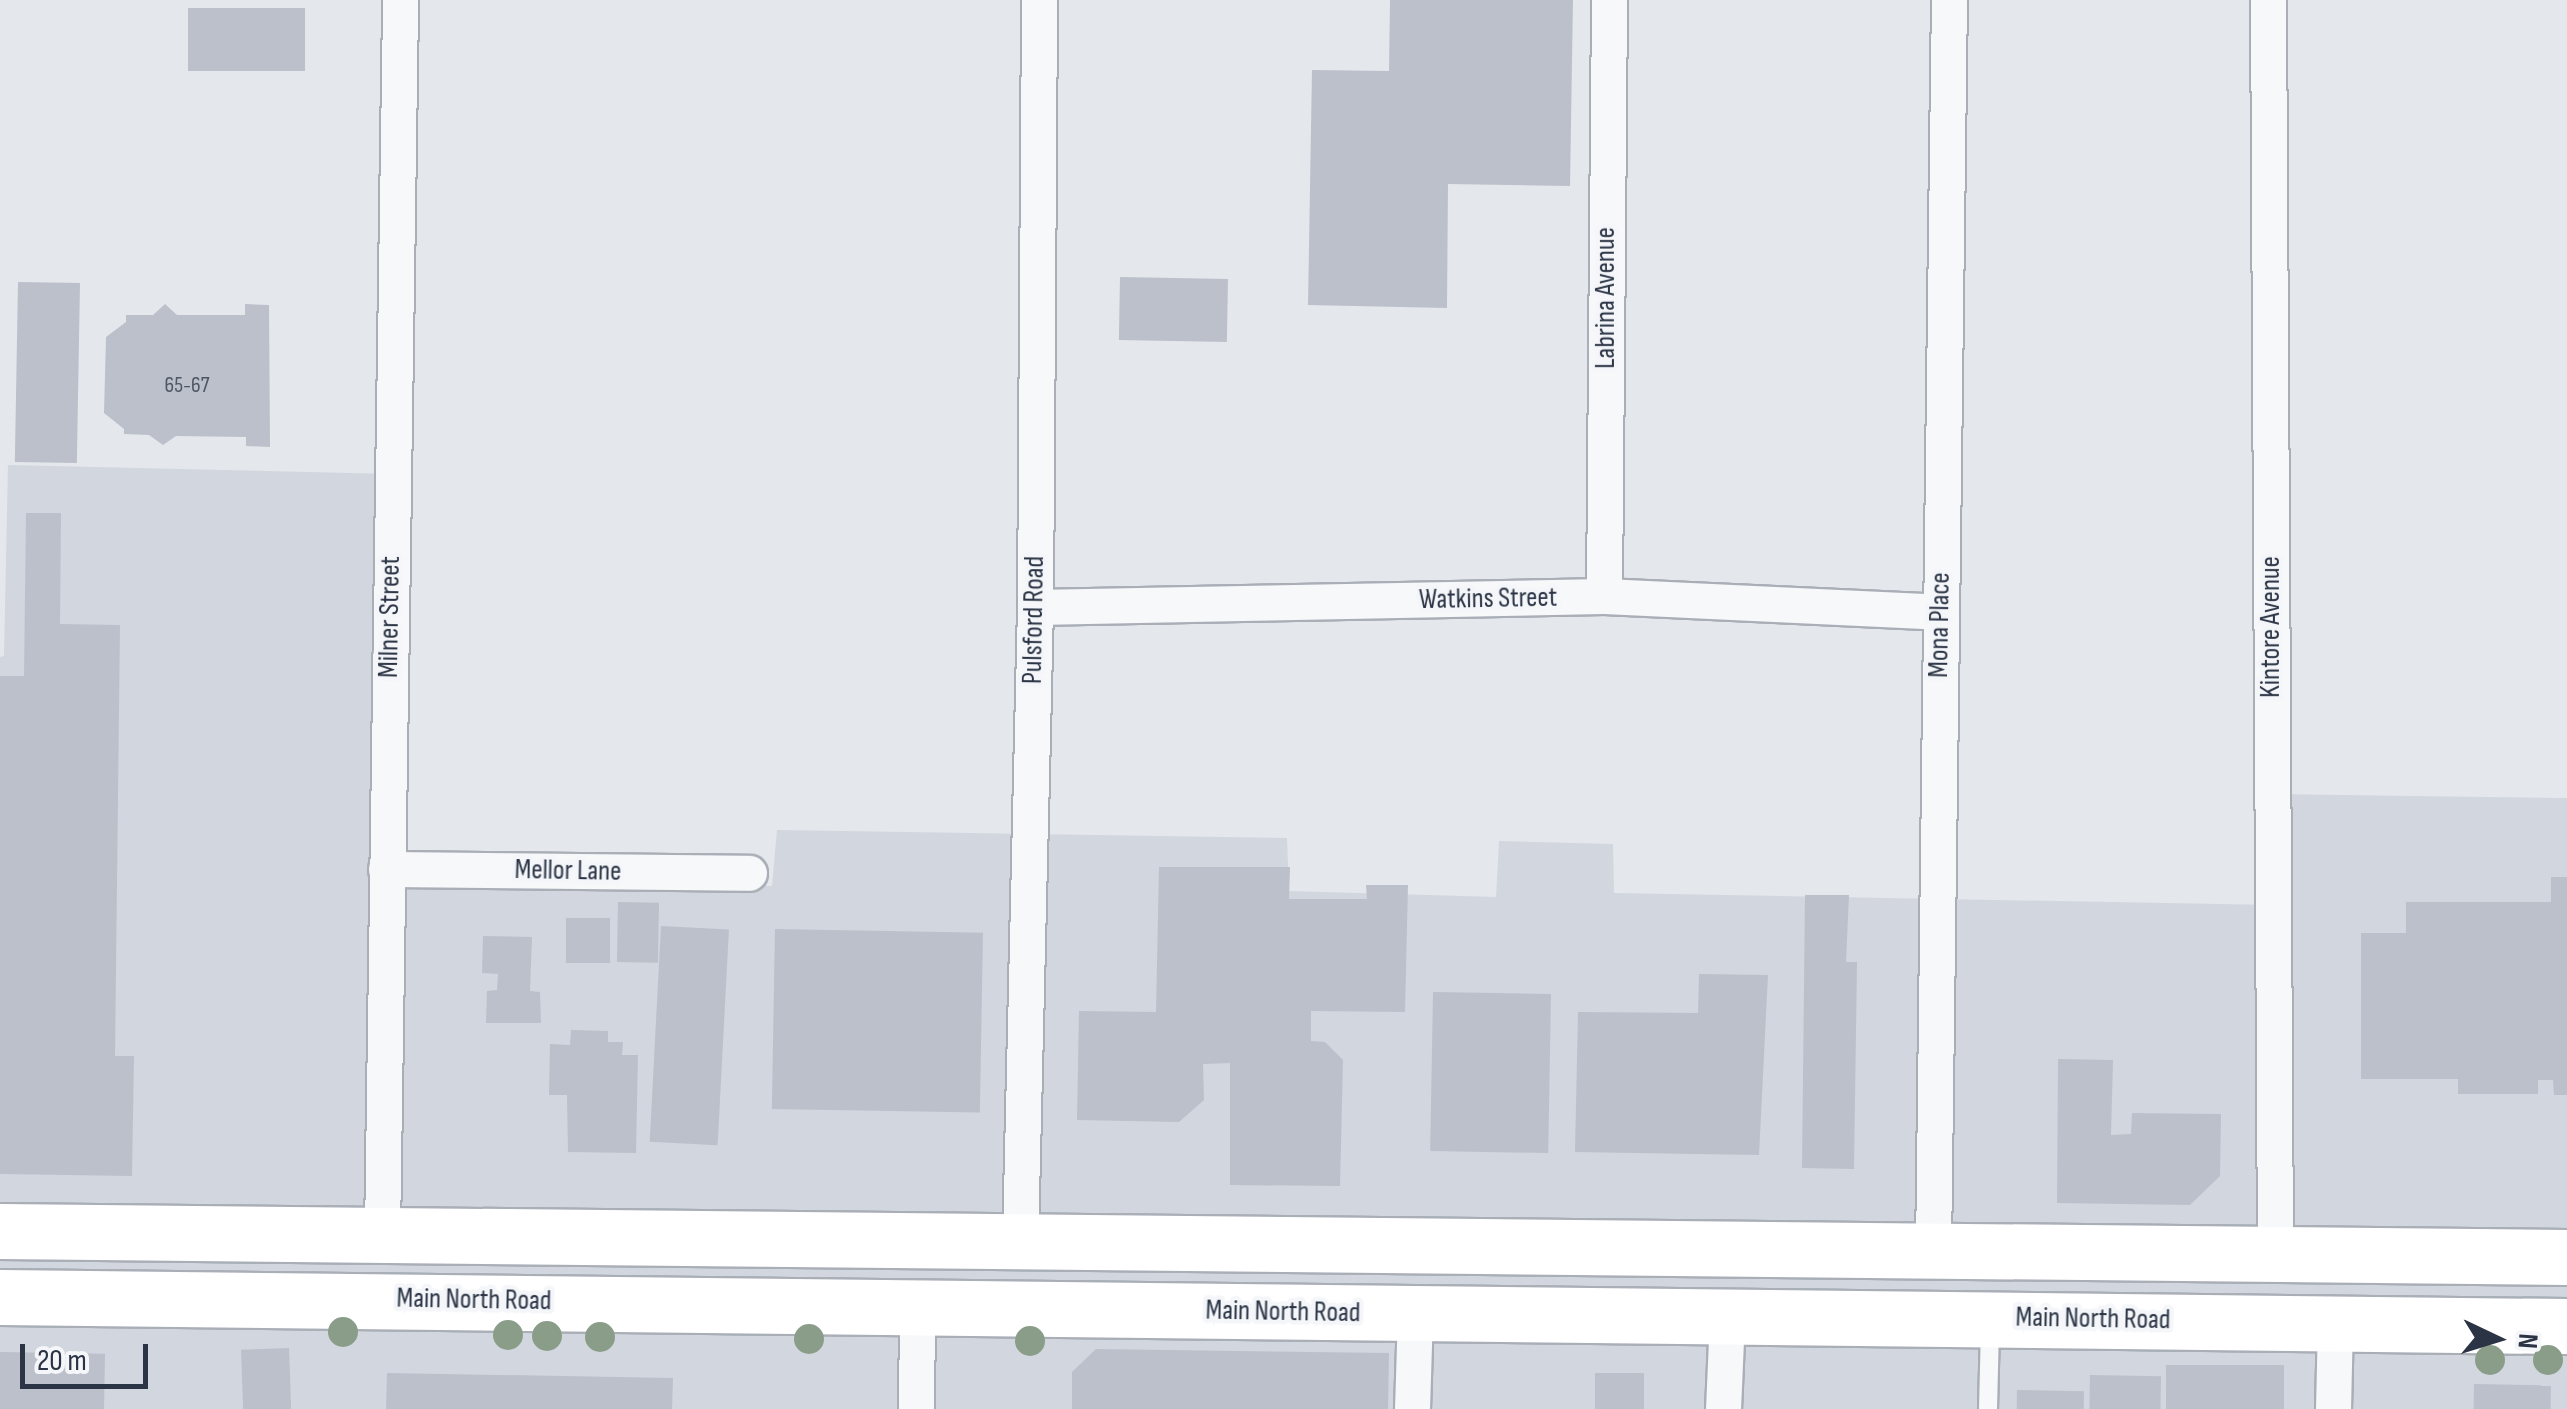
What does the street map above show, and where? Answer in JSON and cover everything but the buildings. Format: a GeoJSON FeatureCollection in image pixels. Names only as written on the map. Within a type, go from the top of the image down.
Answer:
{"type":"FeatureCollection","features":[{"type":"Feature","properties":{"kind":"highway"},"geometry":{"type":"LineString","coordinates":[[0,1230],[2567,1257]]}},
{"type":"Feature","properties":{"kind":"highway"},"geometry":{"type":"LineString","coordinates":[[382,1234],[382,1298]]}},
{"type":"Feature","properties":{"kind":"highway"},"geometry":{"type":"LineString","coordinates":[[916,1308],[918,1240]]}},
{"type":"Feature","properties":{"kind":"highway"},"geometry":{"type":"LineString","coordinates":[[1020,1240],[1021,1308]]}},
{"type":"Feature","properties":{"kind":"highway"},"geometry":{"type":"LineString","coordinates":[[1415,1246],[1415,1314]]}},
{"type":"Feature","properties":{"kind":"highway"},"geometry":{"type":"LineString","coordinates":[[1728,1248],[1728,1316]]}},
{"type":"Feature","properties":{"kind":"highway","name":"Main North Road"},"geometry":{"type":"LineString","coordinates":[[0,1297],[382,1298],[916,1308],[2567,1326]]}},
{"type":"Feature","properties":{"kind":"street","name":"Milner Street"},"geometry":{"type":"LineString","coordinates":[[382,1234],[400,0]]}},
{"type":"Feature","properties":{"kind":"street","name":"Pulsford Road"},"geometry":{"type":"LineString","coordinates":[[1020,1240],[1034,607],[1039,0]]}},
{"type":"Feature","properties":{"kind":"street","name":"Labrina Avenue"},"geometry":{"type":"LineString","coordinates":[[1604,596],[1608,0]]}},
{"type":"Feature","properties":{"kind":"street","name":"Mona Place"},"geometry":{"type":"LineString","coordinates":[[1933,1250],[1948,0]]}},
{"type":"Feature","properties":{"kind":"street","name":"Kintore Avenue"},"geometry":{"type":"LineString","coordinates":[[2268,0],[2275,1254]]}},
{"type":"Feature","properties":{"kind":"street","name":"Watkins Street"},"geometry":{"type":"LineString","coordinates":[[1034,607],[1604,596],[1940,612]]}},
{"type":"Feature","properties":{"kind":"street","name":"Mellor Lane"},"geometry":{"type":"LineString","coordinates":[[386,869],[750,872]]}},
{"type":"Feature","properties":{"kind":"street"},"geometry":{"type":"LineString","coordinates":[[916,1308],[916,1409]]}},
{"type":"Feature","properties":{"kind":"street"},"geometry":{"type":"LineString","coordinates":[[1412,1409],[1415,1314]]}},
{"type":"Feature","properties":{"kind":"street"},"geometry":{"type":"LineString","coordinates":[[1724,1409],[1728,1316]]}},
{"type":"Feature","properties":{"kind":"street"},"geometry":{"type":"LineString","coordinates":[[2333,1409],[2335,1323]]}},
{"type":"Feature","properties":{"kind":"lane"},"geometry":{"type":"LineString","coordinates":[[1988,1409],[1990,1317]]}},
{"type":"Feature","properties":{"kind":"shaded area"},"geometry":{"type":"Polygon","coordinates":[[[8,465],[393,474],[387,879],[772,886],[777,830],[1287,838],[1289,891],[1496,897],[1499,841],[1613,844],[1614,893],[2272,905],[2272,794],[2567,798],[2567,1409],[0,1409],[0,657],[4,656],[8,465]]]}}]}
